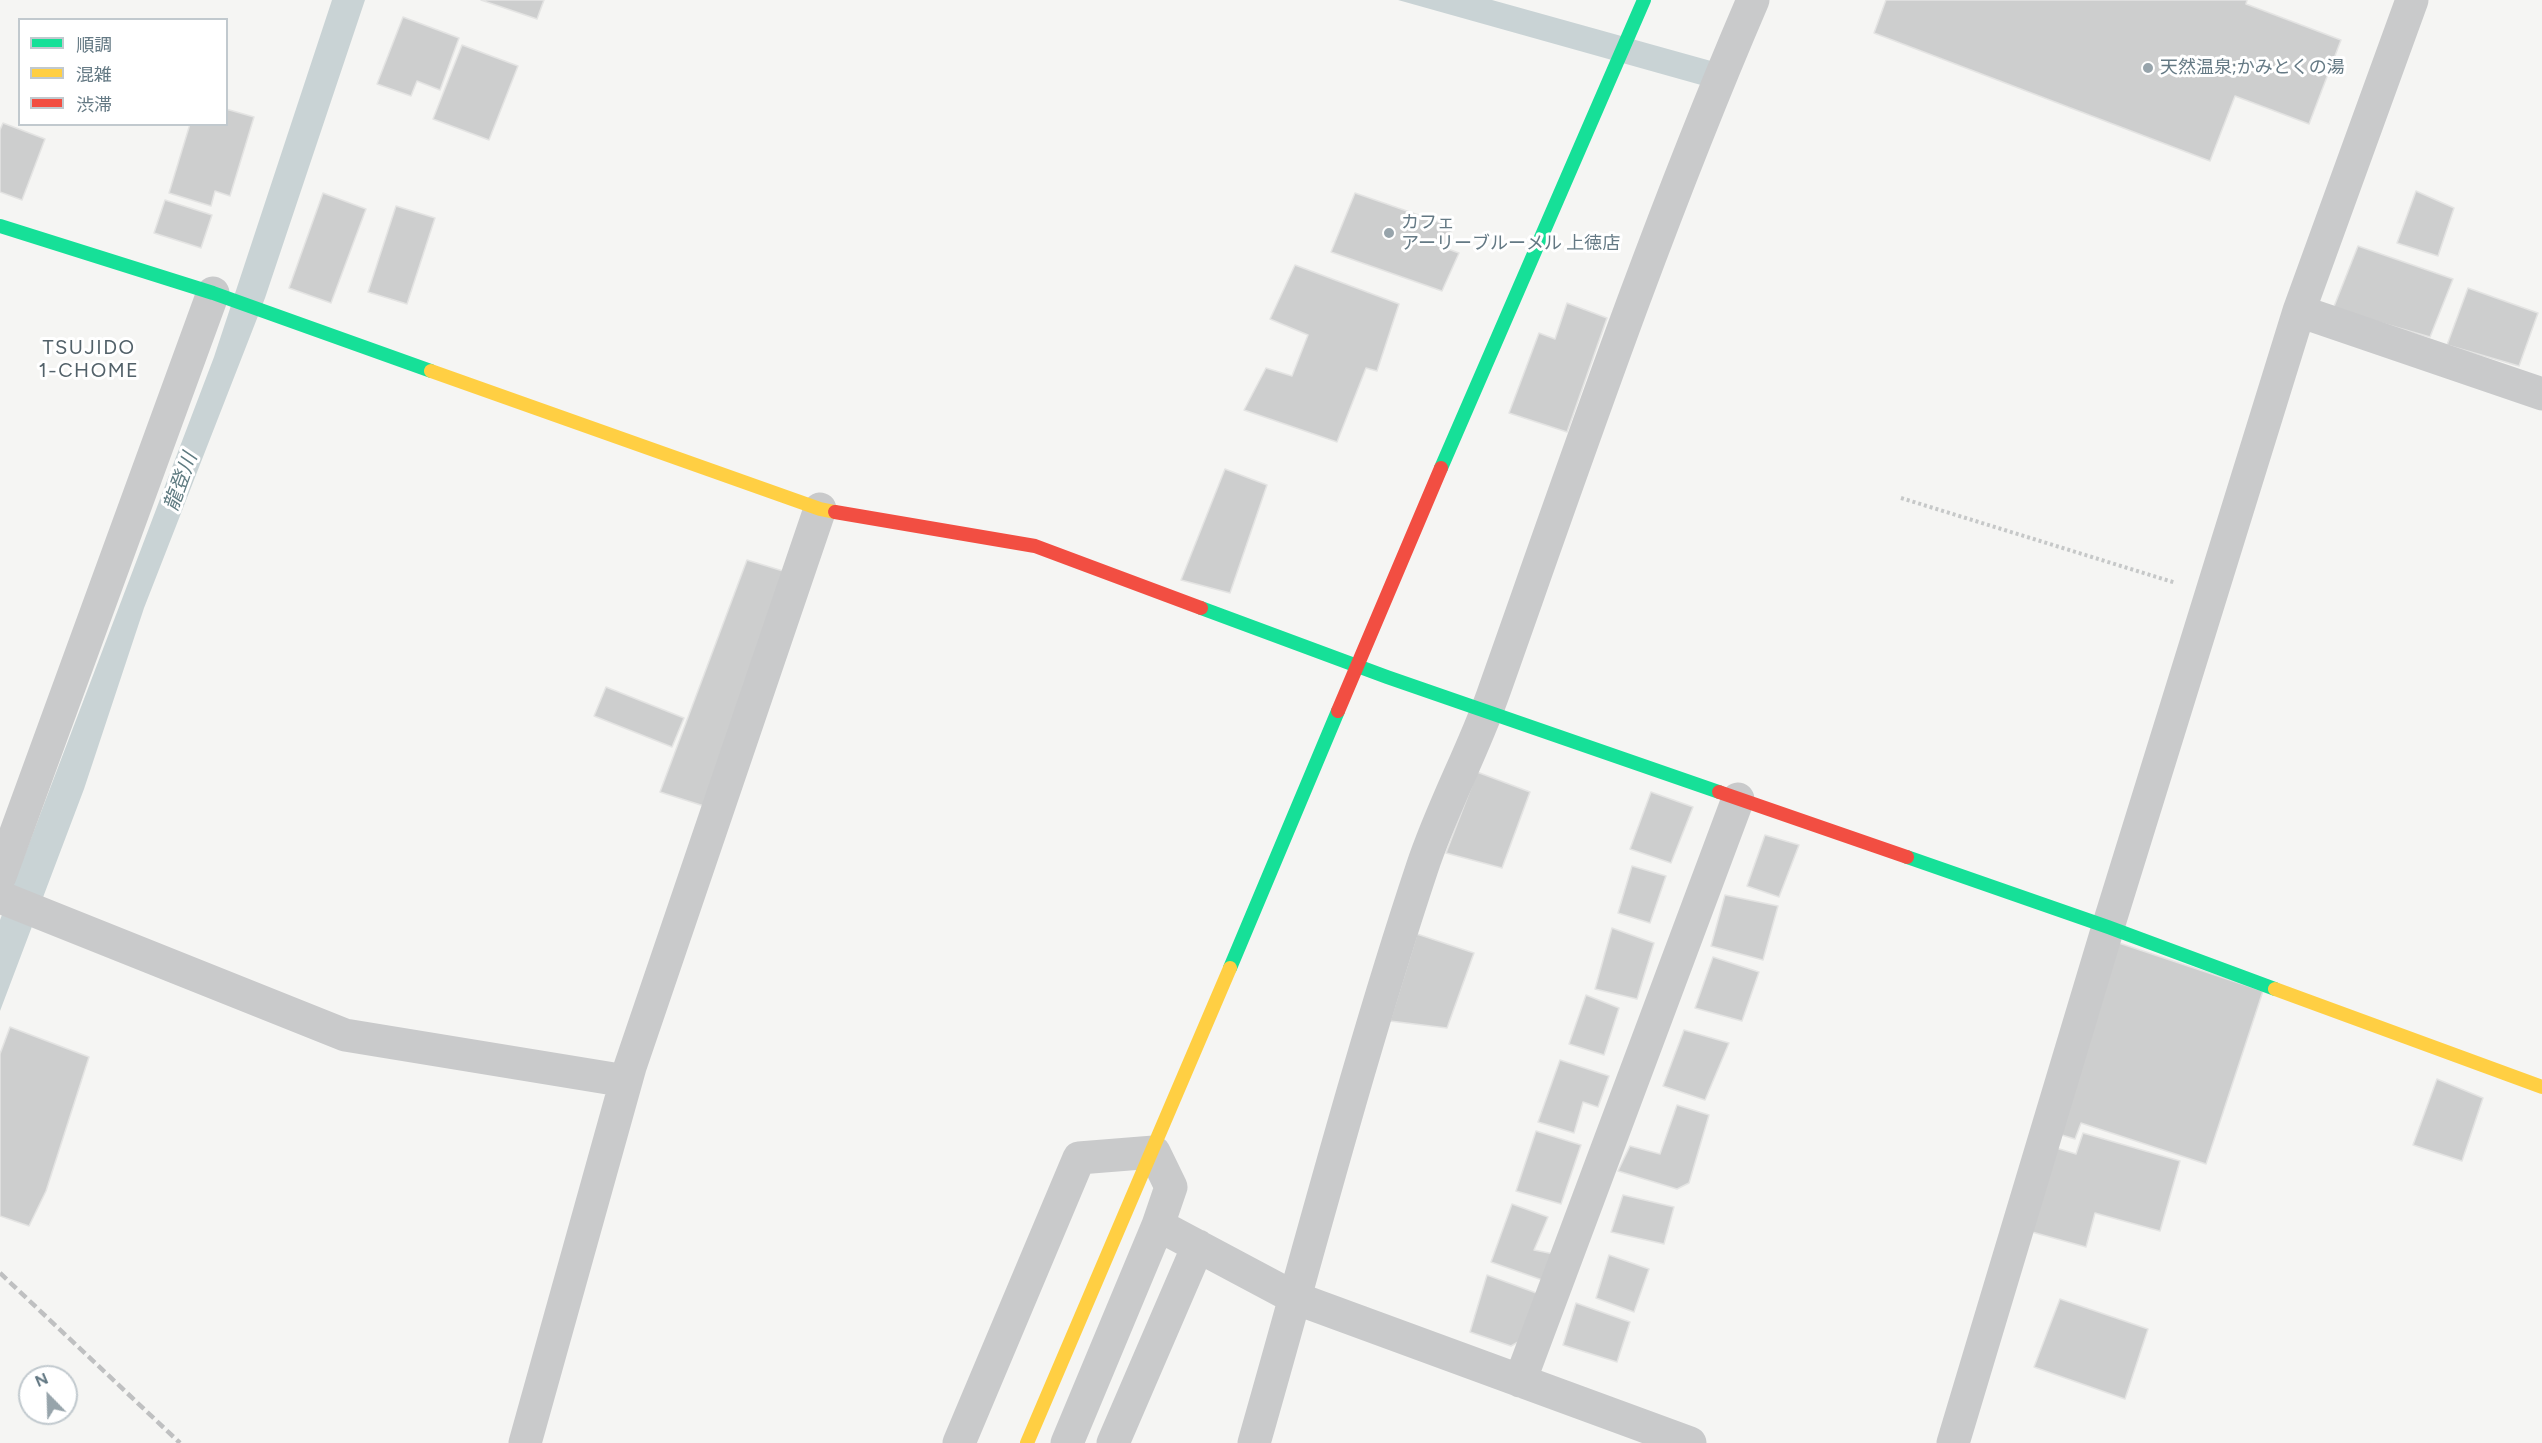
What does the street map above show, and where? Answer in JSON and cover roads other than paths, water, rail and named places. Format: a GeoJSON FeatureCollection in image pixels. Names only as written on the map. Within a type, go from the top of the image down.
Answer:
{"type":"FeatureCollection","features":[{"type":"Feature","properties":{"kind":"street"},"geometry":{"type":"LineString","coordinates":[[1027,1443],[1154,1152],[1356,664],[1644,0]]}},
{"type":"Feature","properties":{"kind":"street"},"geometry":{"type":"LineString","coordinates":[[1254,1443],[1369,1039],[1423,864],[1487,711],[1626,319],[1713,95],[1753,0]]}},
{"type":"Feature","properties":{"kind":"street"},"geometry":{"type":"LineString","coordinates":[[1953,1443],[2108,927],[2299,311],[2412,0]]}},
{"type":"Feature","properties":{"kind":"street"},"geometry":{"type":"LineString","coordinates":[[0,226],[213,293],[820,509],[1035,546],[1487,711],[2108,927],[2542,1086]]}},
{"type":"Feature","properties":{"kind":"street"},"geometry":{"type":"LineString","coordinates":[[0,876],[213,293]]}},
{"type":"Feature","properties":{"kind":"street"},"geometry":{"type":"LineString","coordinates":[[2299,311],[2542,394]]}},
{"type":"Feature","properties":{"kind":"street"},"geometry":{"type":"LineString","coordinates":[[525,1443],[626,1081],[820,509]]}},
{"type":"Feature","properties":{"kind":"street"},"geometry":{"type":"LineString","coordinates":[[1520,1381],[1738,799]]}},
{"type":"Feature","properties":{"kind":"street"},"geometry":{"type":"LineString","coordinates":[[0,897],[345,1035],[626,1081]]}},
{"type":"Feature","properties":{"kind":"street"},"geometry":{"type":"LineString","coordinates":[[1067,1443],[1158,1225],[1171,1187],[1154,1152]]}},
{"type":"Feature","properties":{"kind":"street"},"geometry":{"type":"LineString","coordinates":[[959,1443],[1079,1158],[1154,1152]]}},
{"type":"Feature","properties":{"kind":"street"},"geometry":{"type":"LineString","coordinates":[[1158,1225],[1296,1298],[1690,1443]]}},
{"type":"Feature","properties":{"kind":"street"},"geometry":{"type":"LineString","coordinates":[[1113,1443],[1198,1246]]}},
{"type":"Feature","properties":{"kind":"water","name":"龍登川"},"geometry":{"type":"Polygon","coordinates":[[[332,0],[365,0],[265,298],[144,608],[84,789],[0,1011],[0,920],[214,357],[332,0]]]}},
{"type":"Feature","properties":{"kind":"water"},"geometry":{"type":"Polygon","coordinates":[[[1398,0],[1492,0],[1711,61],[1701,85],[1398,0]]]}},
{"type":"Feature","properties":{"kind":"railway"},"geometry":{"type":"LineString","coordinates":[[0,1273],[180,1443]]}},
{"type":"Feature","properties":{"kind":"place","name":"天然温泉;かみとくの湯"},"geometry":{"type":"Point","coordinates":[2148,68]}},
{"type":"Feature","properties":{"kind":"place","name":"カフェ アーリーブルーメル 上徳店"},"geometry":{"type":"Point","coordinates":[1389,233]}},
{"type":"Feature","properties":{"kind":"district","name":"TSUJIDO 1-CHOME"},"geometry":{"type":"Point","coordinates":[89,360]}}]}
